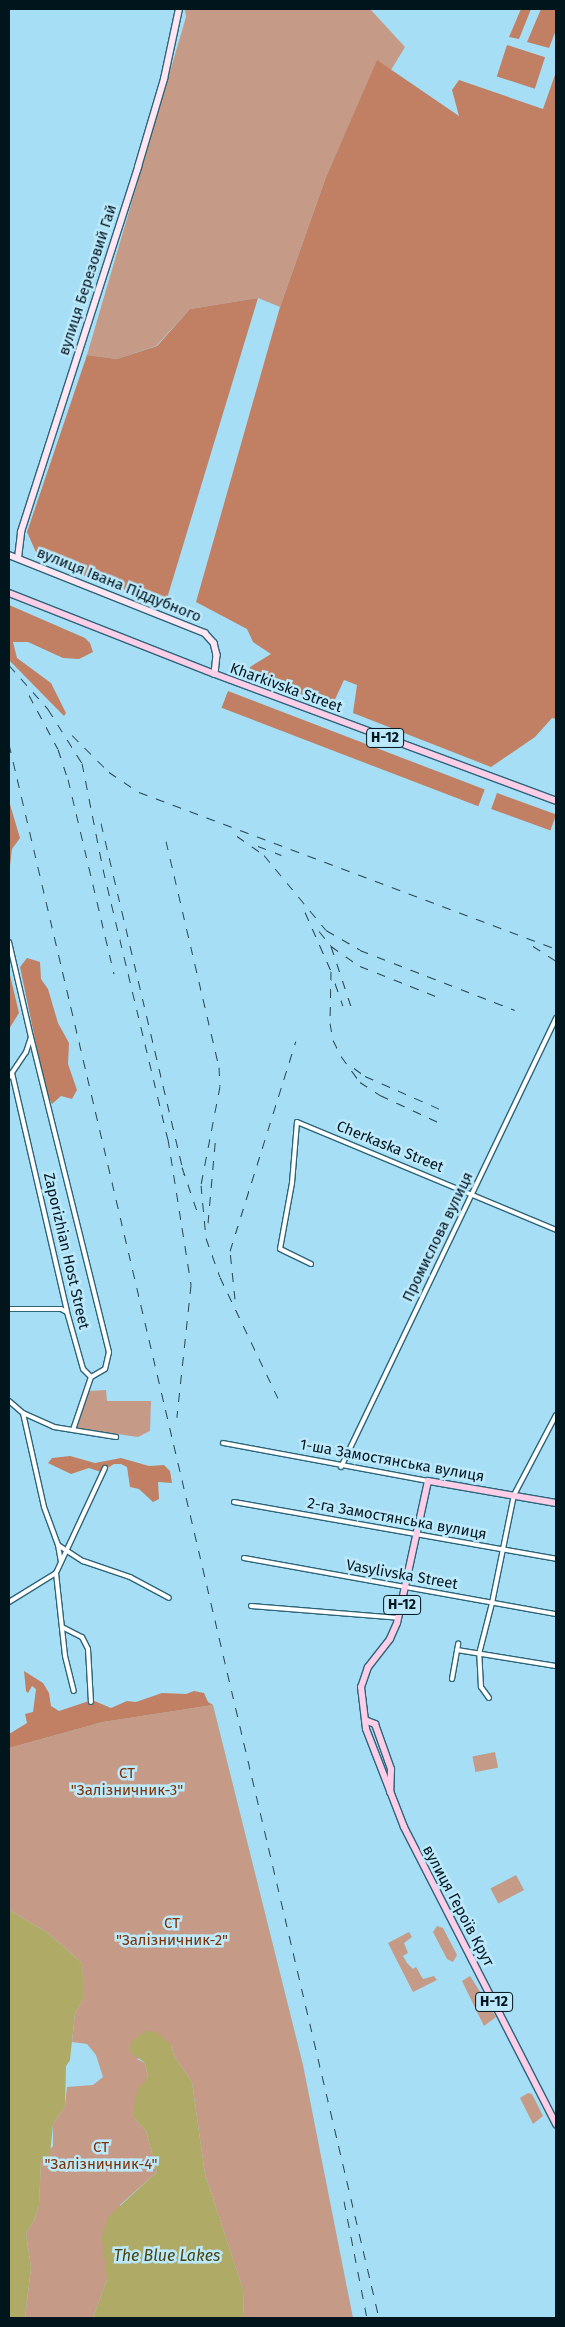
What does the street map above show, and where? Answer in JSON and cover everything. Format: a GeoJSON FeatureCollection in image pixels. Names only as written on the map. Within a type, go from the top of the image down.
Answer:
{"type":"FeatureCollection","features":[{"type":"Feature","properties":{"kind":"main road","name":"Kharkivska Street"},"geometry":{"type":"LineString","coordinates":[[9,593],[215,674],[556,802]]}},
{"type":"Feature","properties":{"kind":"main road","name":"1-ша Замостянська вулиця"},"geometry":{"type":"LineString","coordinates":[[428,1481],[556,1503]]}},
{"type":"Feature","properties":{"kind":"main road","name":"Н-12"},"geometry":{"type":"LineString","coordinates":[[365,1720],[362,1701],[363,1678],[390,1639],[399,1618],[428,1481]]}},
{"type":"Feature","properties":{"kind":"main road","name":"вулиця Героїв Крут"},"geometry":{"type":"LineString","coordinates":[[365,1720],[376,1760],[390,1795],[430,1881],[556,2124]]}},
{"type":"Feature","properties":{"kind":"main road"},"geometry":{"type":"LineString","coordinates":[[365,1720],[375,1724],[391,1769],[390,1795]]}},
{"type":"Feature","properties":{"kind":"street","name":"вулиця Березовий Гай"},"geometry":{"type":"LineString","coordinates":[[18,558],[21,532],[138,167],[171,53],[179,9]]}},
{"type":"Feature","properties":{"kind":"street","name":"вулиця Івана Піддубного"},"geometry":{"type":"LineString","coordinates":[[9,555],[205,633],[214,643],[217,655],[215,674]]}},
{"type":"Feature","properties":{"kind":"street"},"geometry":{"type":"LineString","coordinates":[[9,942],[109,1352],[105,1368],[91,1377],[73,1430]]}},
{"type":"Feature","properties":{"kind":"street","name":"Промислова вулиця"},"geometry":{"type":"LineString","coordinates":[[341,1467],[556,1018]]}},
{"type":"Feature","properties":{"kind":"street"},"geometry":{"type":"LineString","coordinates":[[10,1075],[31,1037]]}},
{"type":"Feature","properties":{"kind":"street","name":"Zaporizhian Host Street"},"geometry":{"type":"LineString","coordinates":[[10,1075],[67,1312],[83,1369],[91,1377]]}},
{"type":"Feature","properties":{"kind":"street","name":"Cherkaska Street"},"geometry":{"type":"LineString","coordinates":[[311,1264],[280,1249],[292,1183],[297,1122],[472,1193],[556,1230]]}},
{"type":"Feature","properties":{"kind":"street"},"geometry":{"type":"LineString","coordinates":[[9,1309],[61,1308],[67,1312]]}},
{"type":"Feature","properties":{"kind":"street"},"geometry":{"type":"LineString","coordinates":[[9,1401],[23,1413],[54,1427],[116,1437]]}},
{"type":"Feature","properties":{"kind":"street"},"geometry":{"type":"LineString","coordinates":[[23,1413],[44,1507],[58,1545],[61,1562]]}},
{"type":"Feature","properties":{"kind":"street"},"geometry":{"type":"LineString","coordinates":[[488,1698],[481,1687],[479,1654],[492,1603],[514,1495],[556,1415]]}},
{"type":"Feature","properties":{"kind":"street","name":"1-ша Замостянська вулиця"},"geometry":{"type":"LineString","coordinates":[[223,1443],[341,1467],[428,1481]]}},
{"type":"Feature","properties":{"kind":"street"},"geometry":{"type":"LineString","coordinates":[[74,1691],[62,1627],[56,1573],[67,1553],[105,1468]]}},
{"type":"Feature","properties":{"kind":"street","name":"2-га Замостянська вулиця"},"geometry":{"type":"LineString","coordinates":[[234,1502],[556,1559]]}},
{"type":"Feature","properties":{"kind":"street"},"geometry":{"type":"LineString","coordinates":[[58,1545],[67,1553],[130,1577],[169,1598]]}},
{"type":"Feature","properties":{"kind":"street","name":"Vasylivska Street"},"geometry":{"type":"LineString","coordinates":[[244,1558],[556,1614]]}},
{"type":"Feature","properties":{"kind":"street"},"geometry":{"type":"LineString","coordinates":[[9,1602],[56,1573]]}},
{"type":"Feature","properties":{"kind":"street"},"geometry":{"type":"LineString","coordinates":[[251,1606],[399,1618]]}},
{"type":"Feature","properties":{"kind":"street"},"geometry":{"type":"LineString","coordinates":[[62,1627],[82,1637],[88,1649],[91,1702]]}},
{"type":"Feature","properties":{"kind":"street"},"geometry":{"type":"LineString","coordinates":[[452,1679],[458,1644]]}},
{"type":"Feature","properties":{"kind":"street"},"geometry":{"type":"LineString","coordinates":[[457,1650],[556,1666]]}},
{"type":"Feature","properties":{"kind":"green space"},"geometry":{"type":"Polygon","coordinates":[[[185,9],[370,9],[405,47],[391,70],[377,61],[326,177],[280,307],[258,298],[190,309],[156,346],[117,359],[87,355],[186,17],[185,9]]]}},
{"type":"Feature","properties":{"kind":"green space"},"geometry":{"type":"Polygon","coordinates":[[[106,1390],[107,1401],[151,1401],[150,1431],[138,1437],[76,1428],[88,1391],[106,1390]]]}},
{"type":"Feature","properties":{"kind":"green space"},"geometry":{"type":"Polygon","coordinates":[[[213,1705],[303,2065],[353,2318],[244,2318],[243,2289],[205,2174],[192,2082],[174,2056],[171,2045],[137,2059],[145,2063],[148,2077],[135,2119],[146,2131],[157,2172],[120,2205],[107,2279],[93,2318],[25,2318],[31,2268],[26,2233],[34,2221],[39,2205],[41,2160],[53,2146],[53,2124],[65,2106],[67,2087],[93,2085],[103,2077],[96,2055],[87,2044],[72,2042],[75,2013],[83,1999],[82,1963],[48,1933],[9,1910],[9,1748],[103,1722],[213,1705]]]}},
{"type":"Feature","properties":{"kind":"green space"},"geometry":{"type":"Polygon","coordinates":[[[495,1752],[498,1768],[475,1772],[472,1756],[495,1752]]]}},
{"type":"Feature","properties":{"kind":"green space"},"geometry":{"type":"Polygon","coordinates":[[[516,1875],[524,1890],[498,1904],[490,1889],[516,1875]]]}},
{"type":"Feature","properties":{"kind":"green space"},"geometry":{"type":"Polygon","coordinates":[[[437,1926],[443,1928],[457,1955],[453,1962],[447,1959],[433,1932],[437,1926]]]}},
{"type":"Feature","properties":{"kind":"green space"},"geometry":{"type":"Polygon","coordinates":[[[409,1932],[412,1937],[404,1943],[408,1953],[403,1956],[407,1963],[413,1969],[416,1967],[423,1979],[434,1976],[437,1980],[413,1992],[388,1943],[409,1932]]]}},
{"type":"Feature","properties":{"kind":"green space"},"geometry":{"type":"Polygon","coordinates":[[[470,1976],[496,2017],[484,2026],[462,1981],[470,1976]]]}},
{"type":"Feature","properties":{"kind":"green space"},"geometry":{"type":"Polygon","coordinates":[[[528,2093],[532,2094],[543,2116],[533,2124],[520,2098],[528,2093]]]}},
{"type":"Feature","properties":{"kind":"shaded area"},"geometry":{"type":"Polygon","coordinates":[[[521,9],[531,9],[519,39],[509,37],[521,9]]]}},
{"type":"Feature","properties":{"kind":"shaded area"},"geometry":{"type":"Polygon","coordinates":[[[541,9],[556,9],[556,30],[549,48],[527,42],[541,9]]]}},
{"type":"Feature","properties":{"kind":"shaded area"},"geometry":{"type":"Polygon","coordinates":[[[507,45],[545,57],[535,89],[497,76],[507,45]]]}},
{"type":"Feature","properties":{"kind":"shaded area"},"geometry":{"type":"Polygon","coordinates":[[[377,60],[459,116],[452,90],[459,80],[543,109],[556,72],[556,719],[552,718],[535,737],[491,767],[353,713],[357,685],[344,680],[332,706],[251,675],[250,667],[271,654],[253,642],[247,629],[196,602],[280,307],[326,177],[377,60]]]}},
{"type":"Feature","properties":{"kind":"shaded area"},"geometry":{"type":"Polygon","coordinates":[[[258,298],[165,605],[39,559],[27,532],[87,355],[117,359],[157,346],[190,309],[258,298]]]}},
{"type":"Feature","properties":{"kind":"shaded area"},"geometry":{"type":"Polygon","coordinates":[[[9,605],[85,638],[90,643],[93,652],[79,659],[63,658],[28,642],[13,642],[17,658],[51,683],[66,713],[64,716],[9,660],[9,605]]]}},
{"type":"Feature","properties":{"kind":"shaded area"},"geometry":{"type":"Polygon","coordinates":[[[228,691],[485,790],[478,806],[222,708],[228,691]]]}},
{"type":"Feature","properties":{"kind":"shaded area"},"geometry":{"type":"Polygon","coordinates":[[[497,793],[556,814],[550,831],[491,809],[497,793]]]}},
{"type":"Feature","properties":{"kind":"shaded area"},"geometry":{"type":"Polygon","coordinates":[[[9,801],[20,838],[12,849],[9,875],[9,801]]]}},
{"type":"Feature","properties":{"kind":"shaded area"},"geometry":{"type":"Polygon","coordinates":[[[27,958],[40,962],[41,979],[48,989],[58,1023],[69,1043],[68,1064],[77,1090],[72,1099],[61,1096],[52,1104],[46,1092],[20,967],[27,958]]]}},
{"type":"Feature","properties":{"kind":"shaded area"},"geometry":{"type":"Polygon","coordinates":[[[9,971],[19,1013],[9,1029],[9,971]]]}},
{"type":"Feature","properties":{"kind":"shaded area"},"geometry":{"type":"Polygon","coordinates":[[[70,1456],[95,1463],[121,1458],[149,1466],[164,1465],[170,1471],[172,1483],[158,1482],[159,1499],[153,1502],[139,1489],[130,1487],[127,1467],[121,1464],[114,1464],[101,1472],[89,1468],[71,1474],[48,1463],[52,1458],[70,1456]]]}},
{"type":"Feature","properties":{"kind":"shaded area"},"geometry":{"type":"Polygon","coordinates":[[[24,1671],[43,1683],[49,1693],[51,1706],[59,1711],[92,1700],[111,1708],[127,1701],[136,1702],[162,1693],[186,1694],[194,1691],[204,1693],[208,1702],[213,1705],[103,1722],[9,1748],[9,1734],[27,1723],[25,1714],[33,1712],[36,1689],[32,1686],[28,1693],[26,1691],[24,1671]]]}},
{"type":"Feature","properties":{"kind":"water"},"geometry":{"type":"Polygon","coordinates":[[[9,1910],[48,1933],[82,1963],[83,1979],[83,1999],[75,2013],[70,2060],[66,2066],[65,2106],[53,2124],[50,2155],[41,2160],[39,2205],[34,2221],[26,2233],[31,2268],[25,2318],[9,2318],[9,1910]]]}},
{"type":"Feature","properties":{"kind":"water","name":"The Blue Lakes"},"geometry":{"type":"Polygon","coordinates":[[[145,2031],[157,2032],[171,2045],[174,2056],[192,2082],[205,2174],[243,2289],[244,2318],[93,2318],[107,2279],[102,2237],[108,2217],[157,2172],[146,2131],[135,2119],[133,2111],[138,2089],[148,2077],[145,2063],[130,2052],[131,2042],[145,2031]]]}},
{"type":"Feature","properties":{"kind":"railway"},"geometry":{"type":"LineString","coordinates":[[9,665],[48,709],[82,763],[103,869],[168,1139],[191,1285],[177,1417]]}},
{"type":"Feature","properties":{"kind":"railway"},"geometry":{"type":"LineString","coordinates":[[29,695],[58,749],[68,779],[114,974]]}},
{"type":"Feature","properties":{"kind":"railway"},"geometry":{"type":"LineString","coordinates":[[72,735],[109,772],[139,792],[556,949]]}},
{"type":"Feature","properties":{"kind":"railway"},"geometry":{"type":"LineString","coordinates":[[9,744],[379,2318]]}},
{"type":"Feature","properties":{"kind":"railway"},"geometry":{"type":"LineString","coordinates":[[101,823],[184,1174]]}},
{"type":"Feature","properties":{"kind":"railway"},"geometry":{"type":"LineString","coordinates":[[237,836],[264,855],[326,930],[360,950],[515,1010]]}},
{"type":"Feature","properties":{"kind":"railway"},"geometry":{"type":"LineString","coordinates":[[166,841],[219,1067],[220,1086],[201,1185],[206,1238],[220,1277],[278,1398]]}},
{"type":"Feature","properties":{"kind":"railway"},"geometry":{"type":"LineString","coordinates":[[258,846],[281,855]]}},
{"type":"Feature","properties":{"kind":"railway"},"geometry":{"type":"LineString","coordinates":[[305,912],[331,971],[330,1023],[333,1040],[341,1056],[360,1082],[380,1095],[438,1122]]}},
{"type":"Feature","properties":{"kind":"railway"},"geometry":{"type":"LineString","coordinates":[[319,931],[331,946],[360,966],[438,997]]}},
{"type":"Feature","properties":{"kind":"railway"},"geometry":{"type":"LineString","coordinates":[[331,946],[351,1006]]}},
{"type":"Feature","properties":{"kind":"railway"},"geometry":{"type":"LineString","coordinates":[[533,946],[556,961]]}},
{"type":"Feature","properties":{"kind":"railway"},"geometry":{"type":"LineString","coordinates":[[335,983],[343,1006]]}},
{"type":"Feature","properties":{"kind":"railway"},"geometry":{"type":"LineString","coordinates":[[235,1299],[230,1251],[296,1041]]}},
{"type":"Feature","properties":{"kind":"railway"},"geometry":{"type":"LineString","coordinates":[[354,1068],[365,1076],[442,1110]]}},
{"type":"Feature","properties":{"kind":"railway"},"geometry":{"type":"LineString","coordinates":[[208,1223],[216,1133]]}},
{"type":"Feature","properties":{"kind":"railway"},"geometry":{"type":"LineString","coordinates":[[182,1167],[199,1217]]}},
{"type":"Feature","properties":{"kind":"railway"},"geometry":{"type":"LineString","coordinates":[[344,2201],[367,2318]]}},
{"type":"Feature","properties":{"kind":"park label","name":"СТ \"Залізничник-3\""},"geometry":{"type":"Point","coordinates":[127,1782]}},
{"type":"Feature","properties":{"kind":"park label","name":"СТ \"Залізничник-2\""},"geometry":{"type":"Point","coordinates":[172,1932]}},
{"type":"Feature","properties":{"kind":"park label","name":"СТ \"Залізничник-4\""},"geometry":{"type":"Point","coordinates":[101,2156]}}]}
